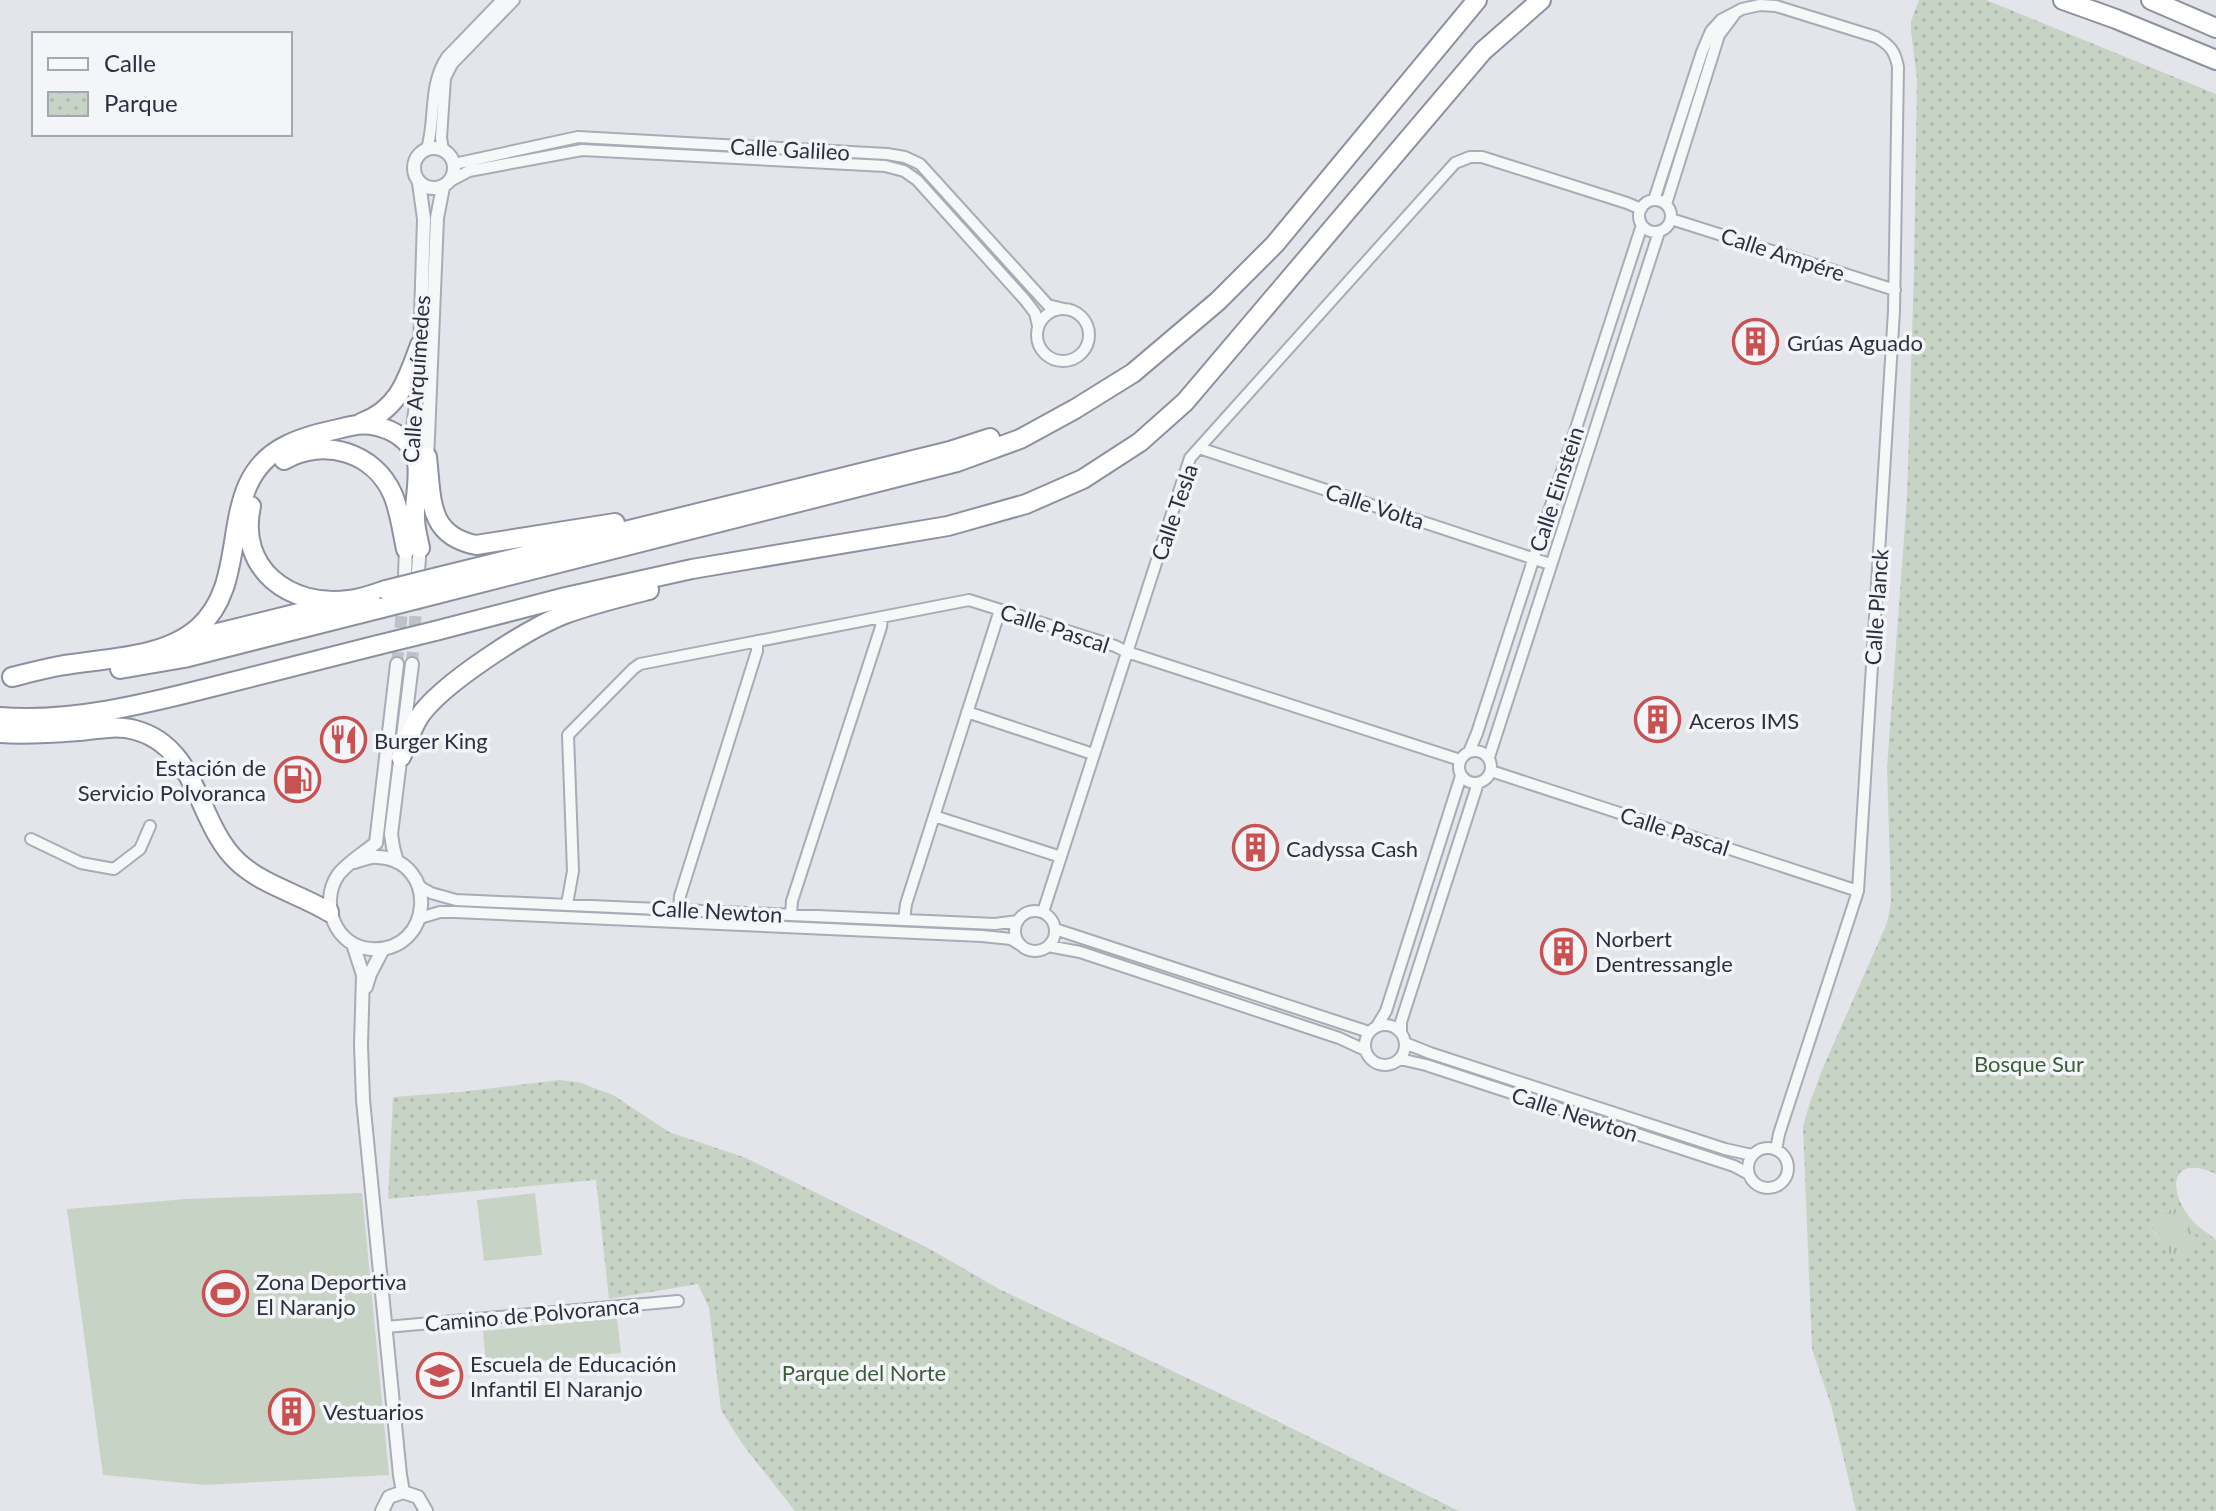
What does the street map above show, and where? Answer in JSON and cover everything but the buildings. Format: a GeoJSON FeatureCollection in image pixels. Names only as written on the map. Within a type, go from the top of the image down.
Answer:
{"type":"FeatureCollection","features":[{"type":"Feature","properties":{"kind":"highway"},"geometry":{"type":"LineString","coordinates":[[2063,0],[2216,60]]}},
{"type":"Feature","properties":{"kind":"highway"},"geometry":{"type":"LineString","coordinates":[[2151,0],[2216,28]]}},
{"type":"Feature","properties":{"kind":"highway"},"geometry":{"type":"LineString","coordinates":[[0,717],[78,714],[147,703],[566,597],[718,563],[948,526],[1026,504],[1083,479],[1140,442],[1185,402],[1483,51],[1539,2]]}},
{"type":"Feature","properties":{"kind":"highway"},"geometry":{"type":"LineString","coordinates":[[6,676],[73,677],[184,658],[384,599],[942,466],[1020,439],[1133,373],[1205,311],[1275,244],[1472,4]]}},
{"type":"Feature","properties":{"kind":"highway"},"geometry":{"type":"LineString","coordinates":[[438,585],[681,516],[950,451],[1010,432],[1119,369],[1205,311]]}},
{"type":"Feature","properties":{"kind":"highway"},"geometry":{"type":"LineString","coordinates":[[172,645],[201,626],[214,610],[230,570],[238,511],[256,470],[270,455],[286,445],[361,423],[388,408],[404,387],[420,345]]}},
{"type":"Feature","properties":{"kind":"highway"},"geometry":{"type":"LineString","coordinates":[[361,423],[381,427],[400,436],[417,460],[413,549]]}},
{"type":"Feature","properties":{"kind":"highway"},"geometry":{"type":"LineString","coordinates":[[384,599],[323,600],[297,596],[277,584],[260,566],[248,524],[254,495],[261,481],[291,456],[305,451],[337,449],[355,455],[369,463],[389,486],[413,549]]}},
{"type":"Feature","properties":{"kind":"highway"},"geometry":{"type":"LineString","coordinates":[[427,457],[432,503],[439,522],[446,534],[476,545],[588,526],[681,516]]}},
{"type":"Feature","properties":{"kind":"highway"},"geometry":{"type":"LineString","coordinates":[[401,757],[420,715],[484,660],[564,615],[689,580],[718,563]]}},
{"type":"Feature","properties":{"kind":"highway"},"geometry":{"type":"LineString","coordinates":[[6,676],[115,659],[350,600]]}},
{"type":"Feature","properties":{"kind":"highway"},"geometry":{"type":"LineString","coordinates":[[0,733],[22,735],[120,727],[148,735],[172,750],[184,766],[225,847],[236,860],[276,887],[329,912]]}},
{"type":"Feature","properties":{"kind":"street"},"geometry":{"type":"LineString","coordinates":[[502,0],[440,67],[435,79],[430,139],[427,149],[415,162],[419,183],[434,189],[446,184],[454,164],[443,150],[441,138],[445,78],[452,64],[514,0]]}},
{"type":"Feature","properties":{"kind":"street","name":"Calle Planck"},"geometry":{"type":"LineString","coordinates":[[1735,13],[1752,6],[1776,6],[1876,37],[1887,43],[1895,53],[1898,83],[1895,290],[1858,891],[1776,1150]]}},
{"type":"Feature","properties":{"kind":"street"},"geometry":{"type":"LineString","coordinates":[[1654,200],[1711,31],[1721,20],[1735,13]]}},
{"type":"Feature","properties":{"kind":"street"},"geometry":{"type":"LineString","coordinates":[[1666,204],[1719,35],[1735,13]]}},
{"type":"Feature","properties":{"kind":"street","name":"Calle Galileo"},"geometry":{"type":"LineString","coordinates":[[454,164],[578,137],[905,157],[920,164],[1048,305],[1064,309]]}},
{"type":"Feature","properties":{"kind":"street"},"geometry":{"type":"LineString","coordinates":[[427,149],[443,150]]}},
{"type":"Feature","properties":{"kind":"street","name":"Calle Galileo"},"geometry":{"type":"LineString","coordinates":[[446,184],[469,171],[582,150],[885,166],[904,171],[917,180],[1025,300],[1035,313],[1038,326]]}},
{"type":"Feature","properties":{"kind":"street","name":"Calle Tesla"},"geometry":{"type":"LineString","coordinates":[[1043,912],[1190,458],[1455,163],[1470,157],[1482,157],[1641,209]]}},
{"type":"Feature","properties":{"kind":"street","name":"Calle Arquímedes"},"geometry":{"type":"LineString","coordinates":[[410,447],[419,382],[424,219],[419,183]]}},
{"type":"Feature","properties":{"kind":"street","name":"Calle Arquímedes"},"geometry":{"type":"LineString","coordinates":[[405,576],[413,549],[427,457],[437,218],[446,184]]}},
{"type":"Feature","properties":{"kind":"street"},"geometry":{"type":"LineString","coordinates":[[1654,200],[1666,204],[1672,215],[1665,230],[1648,231],[1642,225],[1641,209],[1654,200]]}},
{"type":"Feature","properties":{"kind":"street","name":"Calle Ampére"},"geometry":{"type":"LineString","coordinates":[[1671,219],[1895,290]]}},
{"type":"Feature","properties":{"kind":"street","name":"Calle Einstein"},"geometry":{"type":"LineString","coordinates":[[1469,752],[1642,225]]}},
{"type":"Feature","properties":{"kind":"street","name":"Calle Einstein"},"geometry":{"type":"LineString","coordinates":[[1489,757],[1659,232]]}},
{"type":"Feature","properties":{"kind":"street"},"geometry":{"type":"LineString","coordinates":[[1064,309],[1080,315],[1086,322],[1087,344],[1080,354],[1065,361],[1049,357],[1039,345],[1038,326],[1046,314],[1064,309]]}},
{"type":"Feature","properties":{"kind":"street","name":"Calle Volta"},"geometry":{"type":"LineString","coordinates":[[1199,448],[1550,564]]}},
{"type":"Feature","properties":{"kind":"street","name":"Calle Arquímedes"},"geometry":{"type":"LineString","coordinates":[[413,549],[418,572]]}},
{"type":"Feature","properties":{"kind":"street","name":"Calle Pascal"},"geometry":{"type":"LineString","coordinates":[[567,904],[573,871],[568,735],[640,664],[969,600],[1460,760]]}},
{"type":"Feature","properties":{"kind":"street"},"geometry":{"type":"LineString","coordinates":[[904,920],[906,904],[1000,610]]}},
{"type":"Feature","properties":{"kind":"street"},"geometry":{"type":"LineString","coordinates":[[791,914],[792,901],[882,617]]}},
{"type":"Feature","properties":{"kind":"street"},"geometry":{"type":"LineString","coordinates":[[679,909],[680,896],[757,651],[757,641]]}},
{"type":"Feature","properties":{"kind":"street"},"geometry":{"type":"LineString","coordinates":[[354,862],[377,857],[397,862],[409,870],[419,886],[420,918],[415,929],[403,941],[383,949],[367,949],[353,944],[337,929],[329,912],[331,888],[339,874],[376,843],[397,664]]}},
{"type":"Feature","properties":{"kind":"street"},"geometry":{"type":"LineString","coordinates":[[397,862],[391,834],[412,664]]}},
{"type":"Feature","properties":{"kind":"street"},"geometry":{"type":"LineString","coordinates":[[967,712],[1093,754]]}},
{"type":"Feature","properties":{"kind":"street"},"geometry":{"type":"LineString","coordinates":[[1480,751],[1489,757],[1491,771],[1487,779],[1478,783],[1469,782],[1461,776],[1460,760],[1469,752],[1480,751]]}},
{"type":"Feature","properties":{"kind":"street","name":"Calle Pascal"},"geometry":{"type":"LineString","coordinates":[[1491,771],[1858,891]]}},
{"type":"Feature","properties":{"kind":"street"},"geometry":{"type":"LineString","coordinates":[[1461,776],[1386,1011],[1365,1040],[1365,1050],[1378,1064],[1393,1064],[1404,1052],[1401,1022],[1478,783]]}},
{"type":"Feature","properties":{"kind":"street"},"geometry":{"type":"LineString","coordinates":[[934,816],[1061,857]]}},
{"type":"Feature","properties":{"kind":"street"},"geometry":{"type":"LineString","coordinates":[[31,839],[81,863],[114,869],[140,849],[150,826]]}},
{"type":"Feature","properties":{"kind":"street","name":"Calle Newton"},"geometry":{"type":"LineString","coordinates":[[419,886],[456,900],[995,924],[1018,921]]}},
{"type":"Feature","properties":{"kind":"street","name":"Calle Newton"},"geometry":{"type":"LineString","coordinates":[[420,918],[440,912],[455,912],[975,936],[1011,939],[1019,944]]}},
{"type":"Feature","properties":{"kind":"street"},"geometry":{"type":"LineString","coordinates":[[1043,912],[1050,918],[1055,935],[1048,946],[1032,951],[1019,944],[1015,932],[1018,921],[1025,913],[1043,912]]}},
{"type":"Feature","properties":{"kind":"street"},"geometry":{"type":"LineString","coordinates":[[1055,929],[1373,1029],[1393,1026],[1403,1038]]}},
{"type":"Feature","properties":{"kind":"street"},"geometry":{"type":"LineString","coordinates":[[353,944],[363,975],[363,1100],[403,1492]]}},
{"type":"Feature","properties":{"kind":"street"},"geometry":{"type":"LineString","coordinates":[[1048,946],[1080,952],[1339,1038],[1365,1050]]}},
{"type":"Feature","properties":{"kind":"street"},"geometry":{"type":"LineString","coordinates":[[364,994],[383,949]]}},
{"type":"Feature","properties":{"kind":"street","name":"Calle Newton"},"geometry":{"type":"LineString","coordinates":[[1403,1038],[1430,1053],[1725,1149],[1752,1155]]}},
{"type":"Feature","properties":{"kind":"street","name":"Calle Newton"},"geometry":{"type":"LineString","coordinates":[[1400,1059],[1734,1166],[1749,1174]]}},
{"type":"Feature","properties":{"kind":"street"},"geometry":{"type":"LineString","coordinates":[[1763,1148],[1776,1150],[1782,1153],[1788,1165],[1786,1178],[1776,1187],[1762,1188],[1749,1174],[1749,1161],[1763,1148]]}},
{"type":"Feature","properties":{"kind":"street","name":"Camino de Polvoranca"},"geometry":{"type":"LineString","coordinates":[[386,1327],[678,1301]]}},
{"type":"Feature","properties":{"kind":"street"},"geometry":{"type":"LineString","coordinates":[[382,1511],[389,1497],[403,1492],[418,1497],[426,1511]]}},
{"type":"Feature","properties":{"kind":"green space","name":"Bosque Sur"},"geometry":{"type":"Polygon","coordinates":[[[1919,0],[1986,0],[2216,94],[2216,1174],[2189,1168],[2182,1171],[2176,1186],[2183,1208],[2191,1219],[2216,1240],[2216,1511],[1856,1511],[1831,1405],[1812,1349],[1803,1127],[1822,1070],[1887,923],[1891,902],[1887,767],[1907,497],[1914,270],[1917,79],[1911,21],[1919,0]],[[2174,1207],[2149,1226],[2177,1263],[2202,1245],[2174,1207]]]}},
{"type":"Feature","properties":{"kind":"green space","name":"Parque del Norte"},"geometry":{"type":"Polygon","coordinates":[[[559,1080],[578,1082],[613,1095],[669,1132],[746,1158],[928,1248],[1001,1290],[1459,1511],[795,1511],[743,1445],[721,1410],[709,1308],[698,1284],[609,1299],[596,1180],[388,1199],[393,1097],[559,1080]]]}},
{"type":"Feature","properties":{"kind":"green space","name":"Zona Deportiva El Naranjo"},"geometry":{"type":"Polygon","coordinates":[[[362,1193],[389,1475],[205,1485],[103,1475],[67,1209],[186,1199],[362,1193]]]}},
{"type":"Feature","properties":{"kind":"green space"},"geometry":{"type":"Polygon","coordinates":[[[535,1193],[542,1255],[484,1261],[477,1200],[535,1193]]]}},
{"type":"Feature","properties":{"kind":"green space"},"geometry":{"type":"Polygon","coordinates":[[[2174,1207],[2203,1245],[2177,1264],[2149,1225],[2174,1207]]]}},
{"type":"Feature","properties":{"kind":"green space"},"geometry":{"type":"Polygon","coordinates":[[[617,1318],[621,1353],[486,1366],[483,1331],[617,1318]]]}},
{"type":"Feature","properties":{"kind":"tunnel"},"geometry":{"type":"LineString","coordinates":[[412,664],[417,596]]}},
{"type":"Feature","properties":{"kind":"tunnel"},"geometry":{"type":"LineString","coordinates":[[397,664],[403,599]]}},
{"type":"Feature","properties":{"kind":"place","name":"Grúas Aguado"},"geometry":{"type":"Point","coordinates":[1756,342]}},
{"type":"Feature","properties":{"kind":"place","name":"Aceros IMS"},"geometry":{"type":"Point","coordinates":[1658,720]}},
{"type":"Feature","properties":{"kind":"place","name":"Burger King"},"geometry":{"type":"Point","coordinates":[343,740]}},
{"type":"Feature","properties":{"kind":"place","name":"Estación de Servicio Polvoranca"},"geometry":{"type":"Point","coordinates":[297,780]}},
{"type":"Feature","properties":{"kind":"place","name":"Cadyssa Cash"},"geometry":{"type":"Point","coordinates":[1255,848]}},
{"type":"Feature","properties":{"kind":"place","name":"Norbert Dentressangle"},"geometry":{"type":"Point","coordinates":[1564,951]}},
{"type":"Feature","properties":{"kind":"place","name":"Zona Deportiva El Naranjo"},"geometry":{"type":"Point","coordinates":[225,1294]}},
{"type":"Feature","properties":{"kind":"place","name":"Escuela de Educación Infantil El Naranjo"},"geometry":{"type":"Point","coordinates":[439,1376]}},
{"type":"Feature","properties":{"kind":"place","name":"Vestuarios"},"geometry":{"type":"Point","coordinates":[292,1411]}}]}
